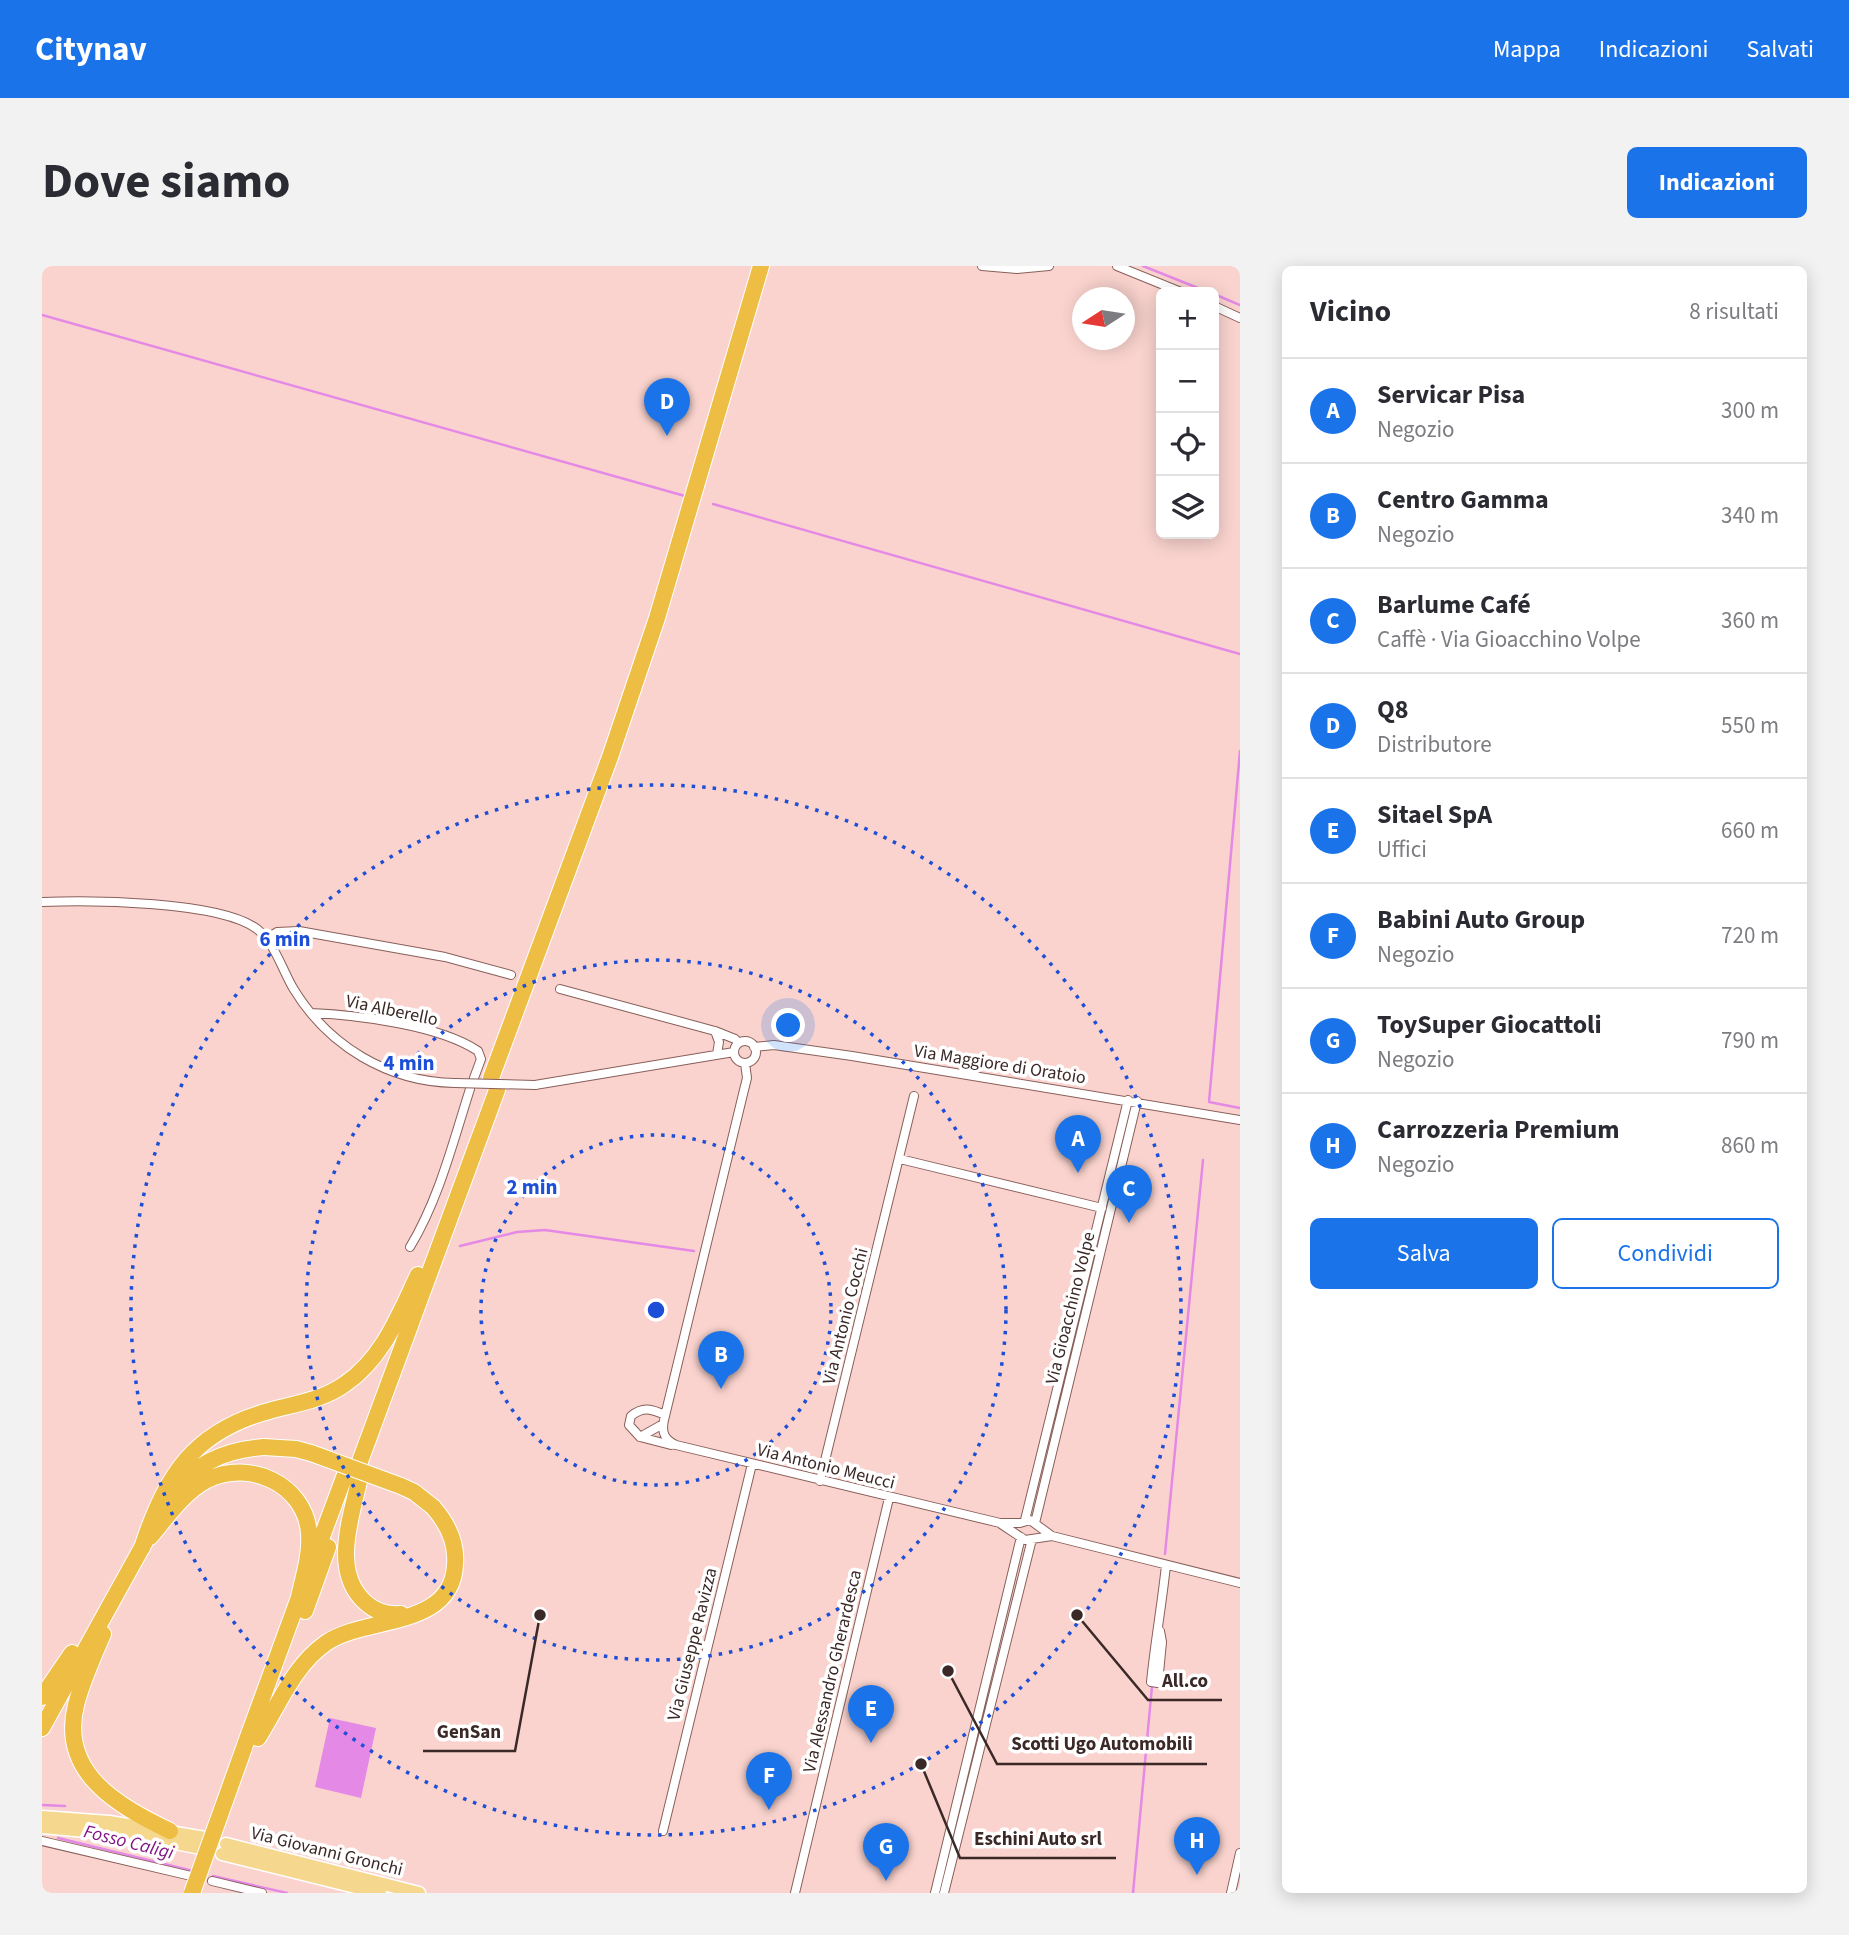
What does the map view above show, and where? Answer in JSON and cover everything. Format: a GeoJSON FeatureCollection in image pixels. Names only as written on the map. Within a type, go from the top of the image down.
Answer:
{"type":"FeatureCollection","features":[{"type":"Feature","properties":{"kind":"highway"},"geometry":{"type":"LineString","coordinates":[[207,1887],[298,1602],[366,1444],[610,757],[657,618],[761,266]]}},
{"type":"Feature","properties":{"kind":"highway"},"geometry":{"type":"LineString","coordinates":[[192,1885],[252,1746],[355,1469],[418,1275],[494,1084],[644,687],[771,266]]}},
{"type":"Feature","properties":{"kind":"highway"},"geometry":{"type":"LineString","coordinates":[[142,1548],[162,1496],[191,1452],[231,1423],[327,1394],[355,1376],[384,1343],[418,1275]]}},
{"type":"Feature","properties":{"kind":"highway"},"geometry":{"type":"LineString","coordinates":[[42,1728],[173,1494],[191,1473],[211,1459],[221,1454],[264,1447],[296,1449],[414,1492],[433,1507],[449,1532],[456,1564],[447,1590],[437,1602],[421,1612],[344,1632],[322,1646],[295,1675],[252,1746]]}},
{"type":"Feature","properties":{"kind":"highway"},"geometry":{"type":"LineString","coordinates":[[355,1469],[346,1551],[349,1579],[359,1596],[375,1609],[391,1614],[421,1612]]}},
{"type":"Feature","properties":{"kind":"highway"},"geometry":{"type":"LineString","coordinates":[[142,1548],[176,1507],[208,1479],[229,1473],[258,1474],[291,1493],[307,1520],[310,1542],[298,1602]]}},
{"type":"Feature","properties":{"kind":"highway"},"geometry":{"type":"LineString","coordinates":[[42,1698],[101,1606],[124,1580]]}},
{"type":"Feature","properties":{"kind":"highway"},"geometry":{"type":"LineString","coordinates":[[124,1580],[78,1697],[74,1719],[75,1741],[88,1775],[103,1792],[132,1812],[170,1831]]}},
{"type":"Feature","properties":{"kind":"main road"},"geometry":{"type":"LineString","coordinates":[[42,1817],[95,1820],[170,1831],[203,1843],[42,1827]]}},
{"type":"Feature","properties":{"kind":"main road","name":"Via Giovanni Gronchi"},"geometry":{"type":"LineString","coordinates":[[380,1893],[224,1849],[419,1893]]}},
{"type":"Feature","properties":{"kind":"street"},"geometry":{"type":"LineString","coordinates":[[982,266],[1017,269],[1049,266]]}},
{"type":"Feature","properties":{"kind":"street"},"geometry":{"type":"LineString","coordinates":[[1117,266],[1169,287]]}},
{"type":"Feature","properties":{"kind":"street"},"geometry":{"type":"LineString","coordinates":[[1219,308],[1240,317]]}},
{"type":"Feature","properties":{"kind":"street"},"geometry":{"type":"LineString","coordinates":[[42,902],[147,904],[215,914],[242,921],[255,928],[266,939],[293,989],[311,1013],[342,1044],[377,1066],[413,1079],[535,1085],[734,1052]]}},
{"type":"Feature","properties":{"kind":"street"},"geometry":{"type":"LineString","coordinates":[[266,939],[277,932],[299,930],[445,957],[512,975]]}},
{"type":"Feature","properties":{"kind":"street","name":"Via Maggiore di Oratoio"},"geometry":{"type":"LineString","coordinates":[[560,989],[715,1031],[735,1039],[738,1043],[745,1041],[754,1047],[774,1045],[1240,1120]]}},
{"type":"Feature","properties":{"kind":"street","name":"Via Alberello"},"geometry":{"type":"LineString","coordinates":[[311,1013],[405,1025],[449,1039],[478,1051],[481,1059],[474,1078]]}},
{"type":"Feature","properties":{"kind":"street"},"geometry":{"type":"LineString","coordinates":[[715,1031],[719,1042],[717,1054]]}},
{"type":"Feature","properties":{"kind":"street"},"geometry":{"type":"LineString","coordinates":[[738,1043],[734,1052],[736,1059],[745,1063]]}},
{"type":"Feature","properties":{"kind":"street"},"geometry":{"type":"LineString","coordinates":[[745,1063],[754,1058],[754,1047]]}},
{"type":"Feature","properties":{"kind":"street"},"geometry":{"type":"LineString","coordinates":[[676,1445],[665,1437],[664,1420],[747,1077],[745,1063]]}},
{"type":"Feature","properties":{"kind":"street"},"geometry":{"type":"LineString","coordinates":[[410,1247],[422,1228],[470,1089]]}},
{"type":"Feature","properties":{"kind":"street","name":"Via Antonio Cocchi"},"geometry":{"type":"LineString","coordinates":[[820,1481],[914,1096]]}},
{"type":"Feature","properties":{"kind":"street","name":"Via Gioacchino Volpe"},"geometry":{"type":"LineString","coordinates":[[1023,1522],[1102,1208],[1133,1101]]}},
{"type":"Feature","properties":{"kind":"street","name":"Via Gioacchino Volpe"},"geometry":{"type":"LineString","coordinates":[[1036,1525],[1133,1101]]}},
{"type":"Feature","properties":{"kind":"street"},"geometry":{"type":"LineString","coordinates":[[900,1159],[1102,1208]]}},
{"type":"Feature","properties":{"kind":"street"},"geometry":{"type":"LineString","coordinates":[[646,1409],[664,1420],[640,1437],[630,1428],[633,1414],[646,1409]]}},
{"type":"Feature","properties":{"kind":"street","name":"Via Antonio Meucci"},"geometry":{"type":"LineString","coordinates":[[640,1437],[1000,1523],[1023,1522],[1036,1525],[1052,1536],[1240,1583]]}},
{"type":"Feature","properties":{"kind":"street","name":"Via Giuseppe Ravizza"},"geometry":{"type":"LineString","coordinates":[[663,1831],[752,1464]]}},
{"type":"Feature","properties":{"kind":"street","name":"Via Alessandro Gherardesca"},"geometry":{"type":"LineString","coordinates":[[795,1893],[889,1498]]}},
{"type":"Feature","properties":{"kind":"street"},"geometry":{"type":"LineString","coordinates":[[935,1893],[1020,1536],[1018,1530],[1023,1522]]}},
{"type":"Feature","properties":{"kind":"street","name":"Via Antonio Meucci"},"geometry":{"type":"LineString","coordinates":[[1000,1523],[1025,1540],[1052,1536]]}},
{"type":"Feature","properties":{"kind":"street"},"geometry":{"type":"LineString","coordinates":[[944,1893],[1026,1555],[1037,1533],[1036,1525]]}},
{"type":"Feature","properties":{"kind":"street"},"geometry":{"type":"LineString","coordinates":[[1160,1631],[1155,1642],[1152,1682],[1158,1683],[1166,1564]]}},
{"type":"Feature","properties":{"kind":"street"},"geometry":{"type":"LineString","coordinates":[[42,1841],[192,1885]]}},
{"type":"Feature","properties":{"kind":"street"},"geometry":{"type":"LineString","coordinates":[[1231,1893],[1240,1853]]}},
{"type":"Feature","properties":{"kind":"street"},"geometry":{"type":"LineString","coordinates":[[207,1887],[262,1893]]}},
{"type":"Feature","properties":{"kind":"shaded area"},"geometry":{"type":"Polygon","coordinates":[[[330,1718],[376,1728],[361,1798],[315,1787],[330,1718]]]}},
{"type":"Feature","properties":{"kind":"waterway"},"geometry":{"type":"LineString","coordinates":[[1143,266],[1196,287]]}},
{"type":"Feature","properties":{"kind":"waterway"},"geometry":{"type":"LineString","coordinates":[[1219,296],[1240,305]]}},
{"type":"Feature","properties":{"kind":"waterway"},"geometry":{"type":"LineString","coordinates":[[42,315],[685,496]]}},
{"type":"Feature","properties":{"kind":"waterway"},"geometry":{"type":"LineString","coordinates":[[713,504],[1240,654]]}},
{"type":"Feature","properties":{"kind":"waterway"},"geometry":{"type":"LineString","coordinates":[[1240,751],[1209,1102],[1240,1108]]}},
{"type":"Feature","properties":{"kind":"waterway"},"geometry":{"type":"LineString","coordinates":[[1165,1554],[1203,1160]]}},
{"type":"Feature","properties":{"kind":"waterway"},"geometry":{"type":"LineString","coordinates":[[460,1246],[517,1232],[545,1230],[694,1251]]}},
{"type":"Feature","properties":{"kind":"waterway"},"geometry":{"type":"LineString","coordinates":[[1133,1893],[1152,1686]]}},
{"type":"Feature","properties":{"kind":"waterway","name":"Fosso Caligi"},"geometry":{"type":"LineString","coordinates":[[42,1805],[65,1806]]}},
{"type":"Feature","properties":{"kind":"waterway","name":"Fosso Caligi"},"geometry":{"type":"LineString","coordinates":[[58,1838],[193,1871]]}},
{"type":"Feature","properties":{"kind":"waterway","name":"Fosso Caligi"},"geometry":{"type":"LineString","coordinates":[[213,1876],[287,1893]]}},
{"type":"Feature","properties":{"kind":"place","name":"Q8"},"geometry":{"type":"Point","coordinates":[667,436]}},
{"type":"Feature","properties":{"kind":"place","name":"Servicar Pisa"},"geometry":{"type":"Point","coordinates":[1078,1173]}},
{"type":"Feature","properties":{"kind":"place","name":"Barlume Café"},"geometry":{"type":"Point","coordinates":[1129,1223]}},
{"type":"Feature","properties":{"kind":"place","name":"Centro Gamma"},"geometry":{"type":"Point","coordinates":[721,1389]}},
{"type":"Feature","properties":{"kind":"place","name":"GenSan"},"geometry":{"type":"Point","coordinates":[540,1615]}},
{"type":"Feature","properties":{"kind":"place","name":"All.co"},"geometry":{"type":"Point","coordinates":[1077,1615]}},
{"type":"Feature","properties":{"kind":"place","name":"Scotti Ugo Automobili"},"geometry":{"type":"Point","coordinates":[948,1671]}},
{"type":"Feature","properties":{"kind":"place","name":"Sitael SpA"},"geometry":{"type":"Point","coordinates":[871,1743]}},
{"type":"Feature","properties":{"kind":"place","name":"Eschini Auto srl"},"geometry":{"type":"Point","coordinates":[921,1764]}},
{"type":"Feature","properties":{"kind":"place","name":"Babini Auto Group"},"geometry":{"type":"Point","coordinates":[769,1810]}},
{"type":"Feature","properties":{"kind":"place","name":"Carrozzeria Premium"},"geometry":{"type":"Point","coordinates":[1197,1875]}},
{"type":"Feature","properties":{"kind":"place","name":"ToySuper Giocattoli"},"geometry":{"type":"Point","coordinates":[886,1881]}}]}
